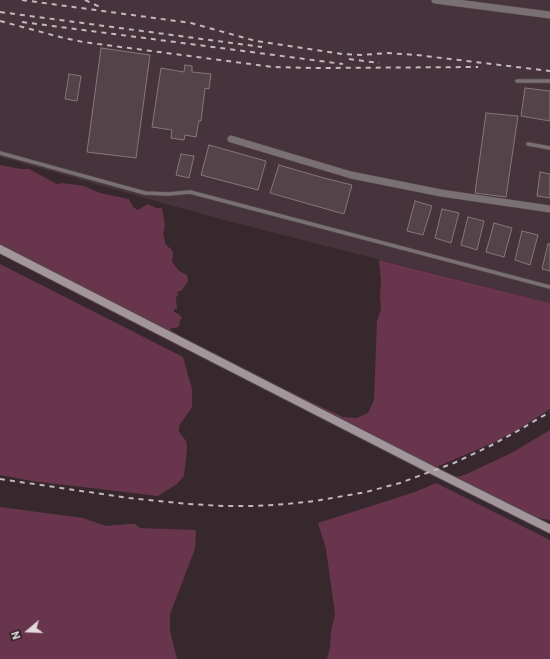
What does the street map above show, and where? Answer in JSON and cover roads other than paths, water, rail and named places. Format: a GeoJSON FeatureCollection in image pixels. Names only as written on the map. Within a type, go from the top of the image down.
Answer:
{"type":"FeatureCollection","features":[{"type":"Feature","properties":{"kind":"main road"},"geometry":{"type":"LineString","coordinates":[[0,249],[550,529]]}},
{"type":"Feature","properties":{"kind":"street"},"geometry":{"type":"LineString","coordinates":[[435,0],[550,15]]}},
{"type":"Feature","properties":{"kind":"street"},"geometry":{"type":"LineString","coordinates":[[231,139],[351,175],[441,193],[550,209]]}},
{"type":"Feature","properties":{"kind":"lane"},"geometry":{"type":"LineString","coordinates":[[517,81],[550,81]]}},
{"type":"Feature","properties":{"kind":"lane"},"geometry":{"type":"LineString","coordinates":[[528,144],[550,148]]}},
{"type":"Feature","properties":{"kind":"lane"},"geometry":{"type":"LineString","coordinates":[[0,154],[145,193],[168,194],[190,192],[550,287]]}},
{"type":"Feature","properties":{"kind":"railway"},"geometry":{"type":"LineString","coordinates":[[22,0],[191,23],[256,41],[342,54],[362,55],[387,53],[417,55],[550,71]]}},
{"type":"Feature","properties":{"kind":"railway"},"geometry":{"type":"LineString","coordinates":[[85,0],[102,8]]}},
{"type":"Feature","properties":{"kind":"railway"},"geometry":{"type":"LineString","coordinates":[[0,12],[262,47]]}},
{"type":"Feature","properties":{"kind":"railway"},"geometry":{"type":"LineString","coordinates":[[0,21],[83,42],[273,67],[478,67]]}},
{"type":"Feature","properties":{"kind":"railway"},"geometry":{"type":"LineString","coordinates":[[22,22],[343,64]]}},
{"type":"Feature","properties":{"kind":"railway"},"geometry":{"type":"LineString","coordinates":[[349,59],[379,63]]}},
{"type":"Feature","properties":{"kind":"railway"},"geometry":{"type":"LineString","coordinates":[[0,479],[129,498],[188,504],[256,506],[315,501],[366,492],[400,483],[454,463],[490,446],[550,412]]}}]}
